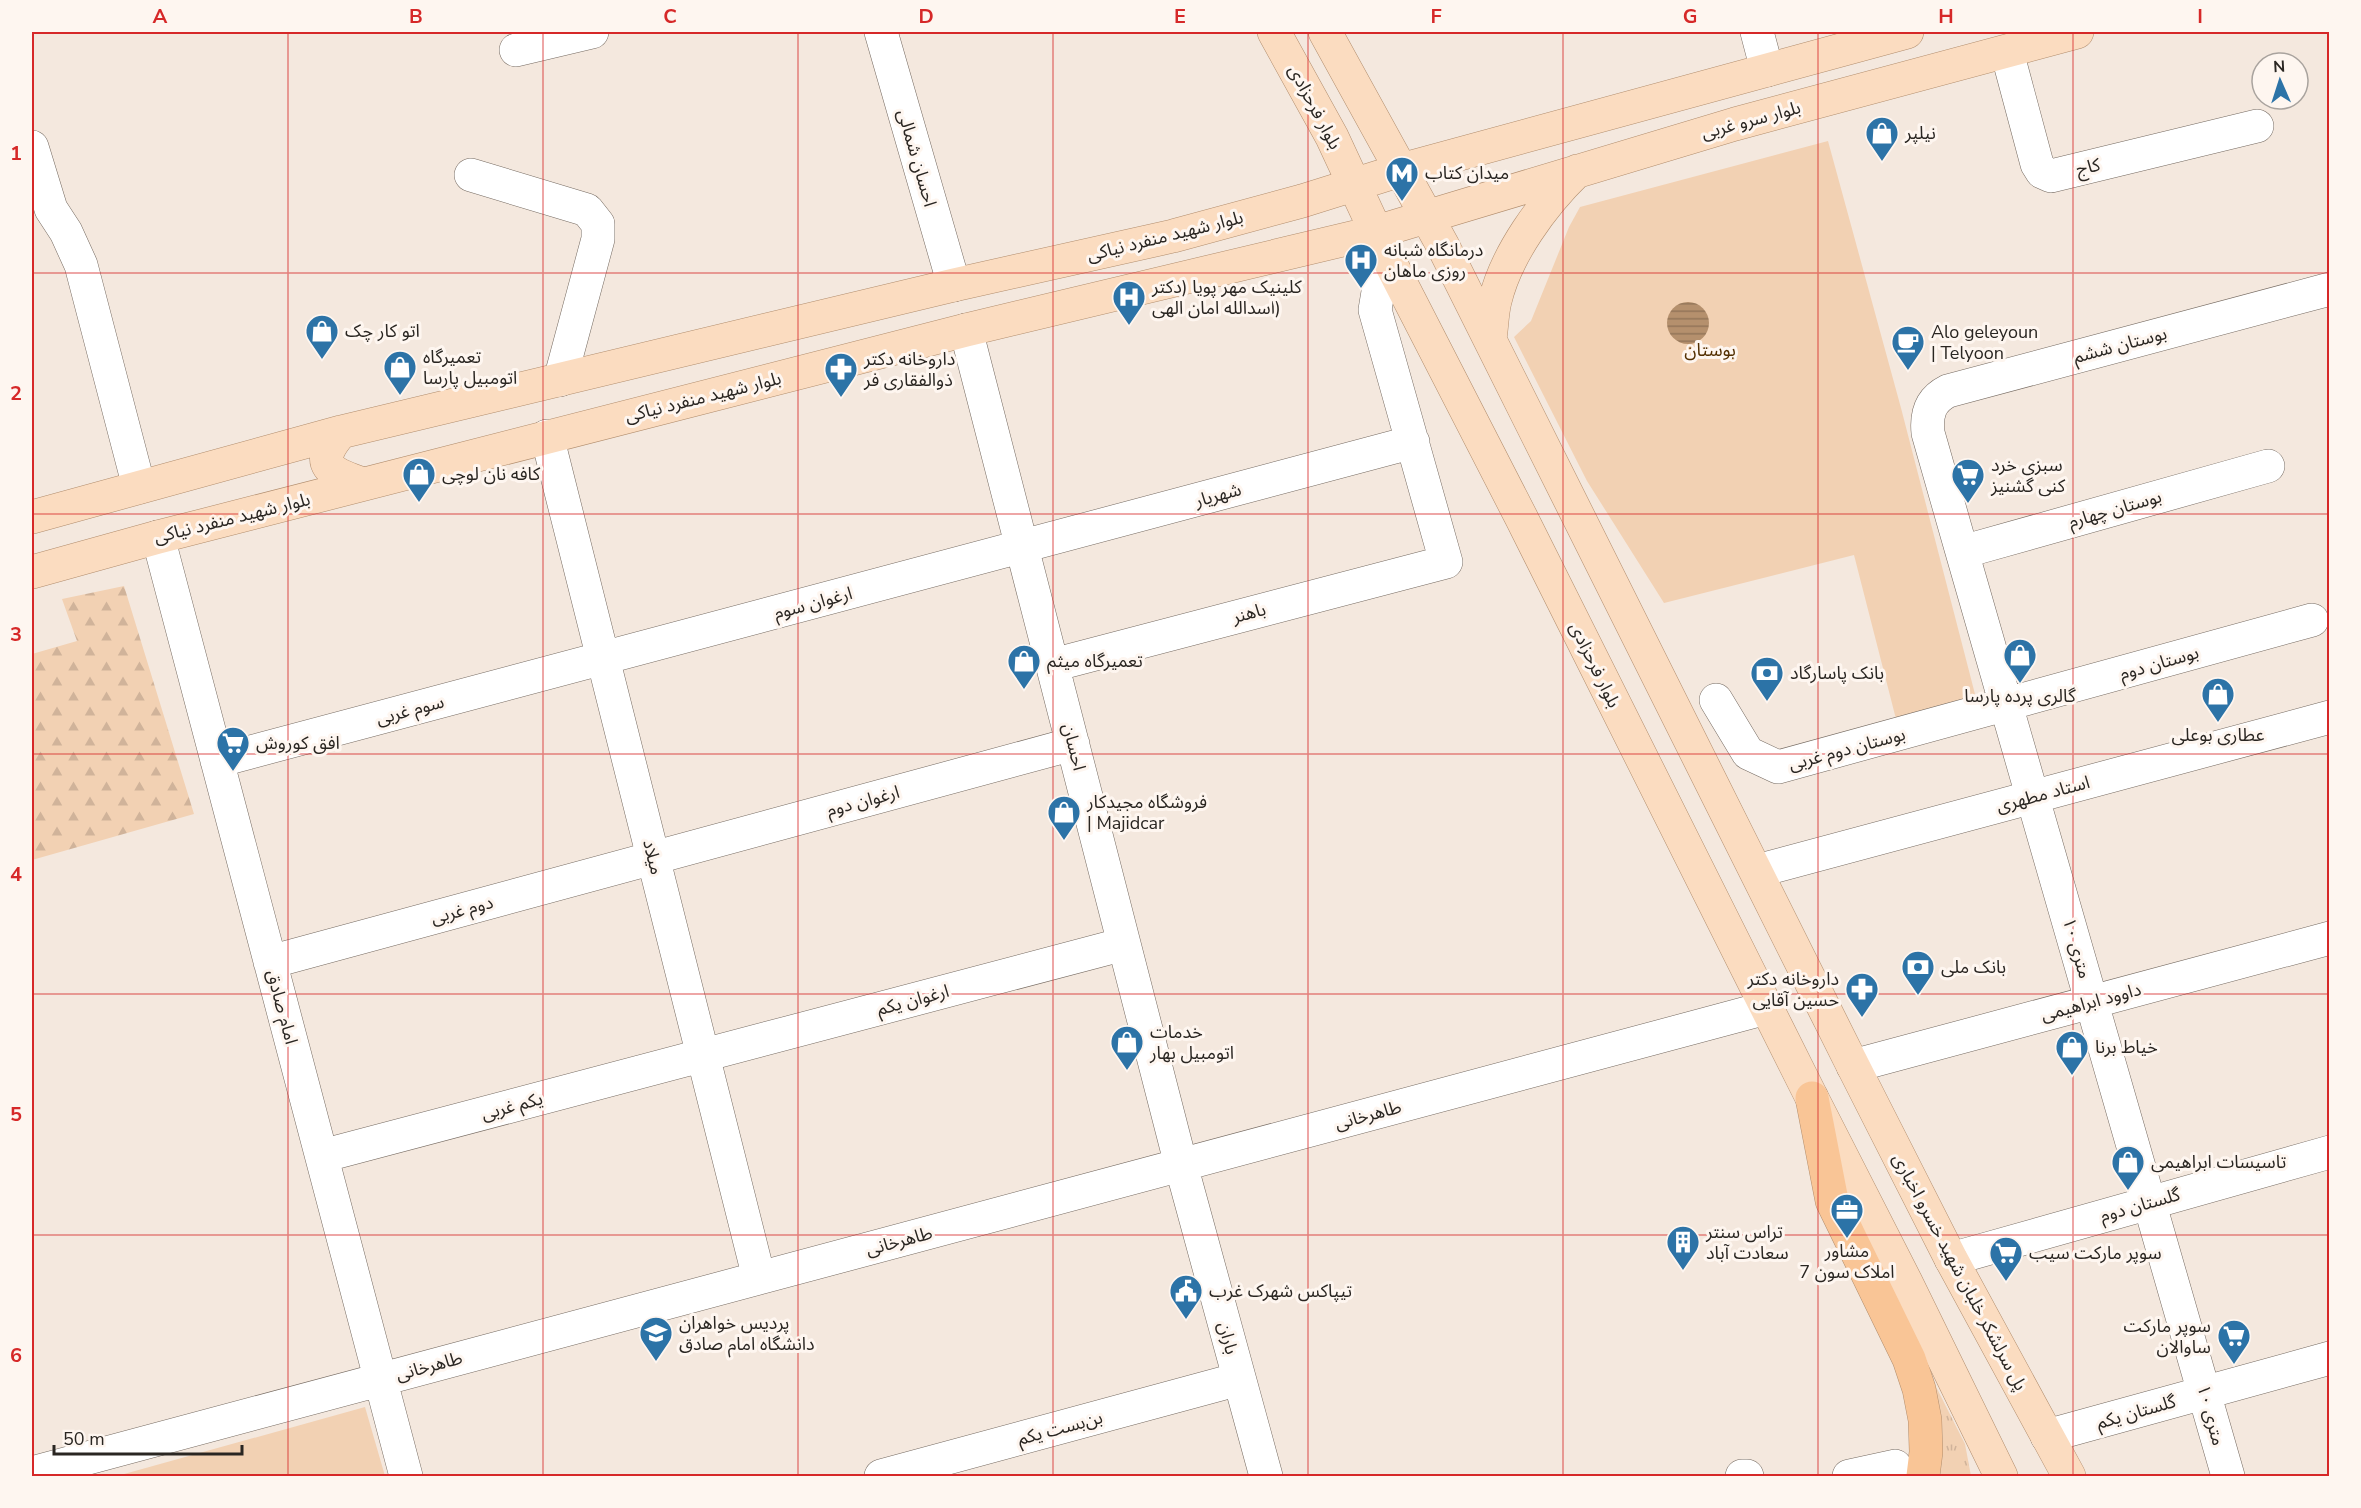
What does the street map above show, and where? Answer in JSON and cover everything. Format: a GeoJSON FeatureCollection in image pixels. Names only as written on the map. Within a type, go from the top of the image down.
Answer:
{"type":"FeatureCollection","features":[{"type":"Feature","properties":{"kind":"highway"},"geometry":{"type":"LineString","coordinates":[[1812,1098],[1832,1202],[1909,1359],[1919,1389],[1925,1420],[1926,1452],[1904,1473]]}},
{"type":"Feature","properties":{"kind":"main road"},"geometry":{"type":"LineString","coordinates":[[1275,34],[1303,49],[1315,45],[1319,32]]}},
{"type":"Feature","properties":{"kind":"main road"},"geometry":{"type":"LineString","coordinates":[[1325,32],[1427,216],[1490,339],[1853,1066]]}},
{"type":"Feature","properties":{"kind":"main road"},"geometry":{"type":"LineString","coordinates":[[1401,170],[1907,32]]}},
{"type":"Feature","properties":{"kind":"main road","name":"بلوار سرو غربی"},"geometry":{"type":"LineString","coordinates":[[1376,232],[1735,124],[2077,32]]}},
{"type":"Feature","properties":{"kind":"main road","name":"بلوار فرحزادی"},"geometry":{"type":"LineString","coordinates":[[1275,34],[1332,136],[1391,264],[1521,517],[1812,1098]]}},
{"type":"Feature","properties":{"kind":"main road","name":"بلوار شهید منفرد نیاکی"},"geometry":{"type":"LineString","coordinates":[[32,518],[341,432],[954,285],[1173,236],[1401,170]]}},
{"type":"Feature","properties":{"kind":"main road"},"geometry":{"type":"LineString","coordinates":[[1490,339],[1498,292],[1515,253],[1547,201],[1577,171]]}},
{"type":"Feature","properties":{"kind":"main road","name":"بلوار شهید منفرد نیاکی"},"geometry":{"type":"LineString","coordinates":[[32,572],[547,436],[966,330],[1376,232]]}},
{"type":"Feature","properties":{"kind":"main road"},"geometry":{"type":"LineString","coordinates":[[341,432],[330,444],[327,458],[330,468],[336,474],[363,484]]}},
{"type":"Feature","properties":{"kind":"main road"},"geometry":{"type":"LineString","coordinates":[[1521,517],[1527,501],[1536,493],[1551,490],[1568,495]]}},
{"type":"Feature","properties":{"kind":"main road","name":"پل سرلشکر خلبان شهید خسرو اخباری"},"geometry":{"type":"LineString","coordinates":[[1853,1066],[1951,1259],[2069,1476]]}},
{"type":"Feature","properties":{"kind":"main road"},"geometry":{"type":"LineString","coordinates":[[1812,1098],[2001,1476]]}},
{"type":"Feature","properties":{"kind":"street"},"geometry":{"type":"LineString","coordinates":[[516,51],[592,32]]}},
{"type":"Feature","properties":{"kind":"street","name":"احسان شمالی"},"geometry":{"type":"LineString","coordinates":[[881,32],[954,285]]}},
{"type":"Feature","properties":{"kind":"street"},"geometry":{"type":"LineString","coordinates":[[1757,32],[1767,70]]}},
{"type":"Feature","properties":{"kind":"street","name":"کاج"},"geometry":{"type":"LineString","coordinates":[[2007,52],[2037,164],[2042,172],[2051,176],[2257,126]]}},
{"type":"Feature","properties":{"kind":"street"},"geometry":{"type":"LineString","coordinates":[[32,147],[51,209],[66,232],[81,265],[139,487]]}},
{"type":"Feature","properties":{"kind":"street"},"geometry":{"type":"LineString","coordinates":[[471,175],[587,210],[598,224],[598,238],[560,380]]}},
{"type":"Feature","properties":{"kind":"street"},"geometry":{"type":"LineString","coordinates":[[1391,264],[1378,286],[1375,310],[1413,442]]}},
{"type":"Feature","properties":{"kind":"street","name":"بوستان ششم"},"geometry":{"type":"LineString","coordinates":[[1926,420],[1934,400],[1947,391],[2330,289]]}},
{"type":"Feature","properties":{"kind":"street","name":"احسان"},"geometry":{"type":"LineString","coordinates":[[966,330],[1181,1165]]}},
{"type":"Feature","properties":{"kind":"street","name":"۱۰ متری"},"geometry":{"type":"LineString","coordinates":[[1926,420],[2228,1476]]}},
{"type":"Feature","properties":{"kind":"street","name":"میلاد"},"geometry":{"type":"LineString","coordinates":[[547,436],[759,1278]]}},
{"type":"Feature","properties":{"kind":"street","name":"شهریار"},"geometry":{"type":"LineString","coordinates":[[1023,548],[1413,442]]}},
{"type":"Feature","properties":{"kind":"street","name":"باهنر"},"geometry":{"type":"LineString","coordinates":[[1053,664],[1446,562],[1413,442]]}},
{"type":"Feature","properties":{"kind":"street","name":"بوستان چهارم"},"geometry":{"type":"LineString","coordinates":[[1962,552],[2268,466]]}},
{"type":"Feature","properties":{"kind":"street","name":"امام صادق"},"geometry":{"type":"LineString","coordinates":[[158,537],[406,1476]]}},
{"type":"Feature","properties":{"kind":"street","name":"ارغوان سوم"},"geometry":{"type":"LineString","coordinates":[[602,659],[1023,548]]}},
{"type":"Feature","properties":{"kind":"street","name":"بوستان دوم"},"geometry":{"type":"LineString","coordinates":[[2007,706],[2312,620]]}},
{"type":"Feature","properties":{"kind":"street","name":"سوم غربی"},"geometry":{"type":"LineString","coordinates":[[217,761],[602,659]]}},
{"type":"Feature","properties":{"kind":"street","name":"بوستان دوم غربی"},"geometry":{"type":"LineString","coordinates":[[1716,700],[1748,753],[1778,767],[2007,706]]}},
{"type":"Feature","properties":{"kind":"street","name":"استاد مطهری"},"geometry":{"type":"LineString","coordinates":[[1757,871],[2330,717]]}},
{"type":"Feature","properties":{"kind":"street","name":"ارغوان دوم"},"geometry":{"type":"LineString","coordinates":[[653,858],[1073,744]]}},
{"type":"Feature","properties":{"kind":"street","name":"دوم غربی"},"geometry":{"type":"LineString","coordinates":[[270,962],[653,858]]}},
{"type":"Feature","properties":{"kind":"street","name":"داوود ابراهیمی"},"geometry":{"type":"LineString","coordinates":[[1853,1066],[2330,938]]}},
{"type":"Feature","properties":{"kind":"street","name":"ارغوان یکم"},"geometry":{"type":"LineString","coordinates":[[703,1056],[1124,944]]}},
{"type":"Feature","properties":{"kind":"street","name":"طاهرخانی"},"geometry":{"type":"LineString","coordinates":[[32,1473],[1766,1008]]}},
{"type":"Feature","properties":{"kind":"street","name":"یکم غربی"},"geometry":{"type":"LineString","coordinates":[[322,1156],[703,1056]]}},
{"type":"Feature","properties":{"kind":"street","name":"گلستان دوم"},"geometry":{"type":"LineString","coordinates":[[1951,1259],[2330,1152]]}},
{"type":"Feature","properties":{"kind":"street","name":"باران"},"geometry":{"type":"LineString","coordinates":[[1181,1165],[1266,1476]]}},
{"type":"Feature","properties":{"kind":"street","name":"گلستان یکم"},"geometry":{"type":"LineString","coordinates":[[2047,1436],[2330,1358]]}},
{"type":"Feature","properties":{"kind":"street","name":"بن‌بست یکم"},"geometry":{"type":"LineString","coordinates":[[881,1476],[1239,1379]]}},
{"type":"Feature","properties":{"kind":"street"},"geometry":{"type":"LineString","coordinates":[[1849,1476],[1904,1473]]}},
{"type":"Feature","properties":{"kind":"green space","name":"بوستان"},"geometry":{"type":"Polygon","coordinates":[[[1828,141],[1901,408],[1976,698],[1896,719],[1854,555],[1664,603],[1587,481],[1514,337],[1531,321],[1569,227],[1580,207],[1828,141]]]}},
{"type":"Feature","properties":{"kind":"green space"},"geometry":{"type":"Polygon","coordinates":[[[124,586],[194,814],[32,860],[32,654],[77,641],[62,599],[124,586]]]}},
{"type":"Feature","properties":{"kind":"green space"},"geometry":{"type":"Polygon","coordinates":[[[1877,1270],[1965,1444],[1971,1476],[1931,1476],[1877,1270]]]}},
{"type":"Feature","properties":{"kind":"green space"},"geometry":{"type":"Polygon","coordinates":[[[365,1407],[385,1476],[117,1476],[365,1407]]]}},
{"type":"Feature","properties":{"kind":"shaded area"},"geometry":{"type":"Polygon","coordinates":[[[1688,302],[1703,308],[1709,323],[1703,338],[1688,344],[1673,338],[1667,323],[1673,308],[1688,302]]]}},
{"type":"Feature","properties":{"kind":"place","name":"نیلپر"},"geometry":{"type":"Point","coordinates":[1882,162]}},
{"type":"Feature","properties":{"kind":"place","name":"میدان کتاب"},"geometry":{"type":"Point","coordinates":[1402,202]}},
{"type":"Feature","properties":{"kind":"place","name":"درمانگاه شبانه روزی ماهان"},"geometry":{"type":"Point","coordinates":[1361,289]}},
{"type":"Feature","properties":{"kind":"place","name":"کلینیک مهر پویا (دکتر اسدالله امان الهی)"},"geometry":{"type":"Point","coordinates":[1129,326]}},
{"type":"Feature","properties":{"kind":"place","name":"اتو کار چک"},"geometry":{"type":"Point","coordinates":[322,360]}},
{"type":"Feature","properties":{"kind":"place","name":"Alo geleyoun | Telyoon"},"geometry":{"type":"Point","coordinates":[1908,371]}},
{"type":"Feature","properties":{"kind":"place","name":"تعمیرگاه اتومبیل پارسا"},"geometry":{"type":"Point","coordinates":[400,396]}},
{"type":"Feature","properties":{"kind":"place","name":"داروخانه دکتر ذوالفقاری فر"},"geometry":{"type":"Point","coordinates":[841,398]}},
{"type":"Feature","properties":{"kind":"place","name":"کافه نان لوچی"},"geometry":{"type":"Point","coordinates":[419,503]}},
{"type":"Feature","properties":{"kind":"place","name":"سبزی خرد کنی گشنیز"},"geometry":{"type":"Point","coordinates":[1968,504]}},
{"type":"Feature","properties":{"kind":"place","name":"گالری پرده پارسا"},"geometry":{"type":"Point","coordinates":[2020,684]}},
{"type":"Feature","properties":{"kind":"place","name":"تعمیرگاه میثم"},"geometry":{"type":"Point","coordinates":[1024,690]}},
{"type":"Feature","properties":{"kind":"place","name":"بانک پاسارگاد"},"geometry":{"type":"Point","coordinates":[1767,702]}},
{"type":"Feature","properties":{"kind":"place","name":"عطاری بوعلی"},"geometry":{"type":"Point","coordinates":[2218,723]}},
{"type":"Feature","properties":{"kind":"place","name":"افق کوروش"},"geometry":{"type":"Point","coordinates":[233,772]}},
{"type":"Feature","properties":{"kind":"place","name":"فروشگاه مجیدکار | Majidcar"},"geometry":{"type":"Point","coordinates":[1064,841]}},
{"type":"Feature","properties":{"kind":"place","name":"بانک ملی"},"geometry":{"type":"Point","coordinates":[1918,996]}},
{"type":"Feature","properties":{"kind":"place","name":"داروخانه دکتر حسین آقایی"},"geometry":{"type":"Point","coordinates":[1862,1018]}},
{"type":"Feature","properties":{"kind":"place","name":"خدمات اتومبیل بهار"},"geometry":{"type":"Point","coordinates":[1127,1071]}},
{"type":"Feature","properties":{"kind":"place","name":"خیاط برنا"},"geometry":{"type":"Point","coordinates":[2072,1076]}},
{"type":"Feature","properties":{"kind":"place","name":"تاسیسات ابراهیمی"},"geometry":{"type":"Point","coordinates":[2128,1191]}},
{"type":"Feature","properties":{"kind":"place","name":"مشاور املاک سون 7"},"geometry":{"type":"Point","coordinates":[1847,1239]}},
{"type":"Feature","properties":{"kind":"place","name":"تراس سنتر سعادت آباد"},"geometry":{"type":"Point","coordinates":[1683,1271]}},
{"type":"Feature","properties":{"kind":"place","name":"سوپر مارکت سیب"},"geometry":{"type":"Point","coordinates":[2006,1282]}},
{"type":"Feature","properties":{"kind":"place","name":"تیپاکس شهرک غرب"},"geometry":{"type":"Point","coordinates":[1186,1320]}},
{"type":"Feature","properties":{"kind":"place","name":"پردیس خواهران دانشگاه امام صادق"},"geometry":{"type":"Point","coordinates":[656,1362]}},
{"type":"Feature","properties":{"kind":"place","name":"سوپر مارکت ساوالان"},"geometry":{"type":"Point","coordinates":[2234,1365]}}]}
